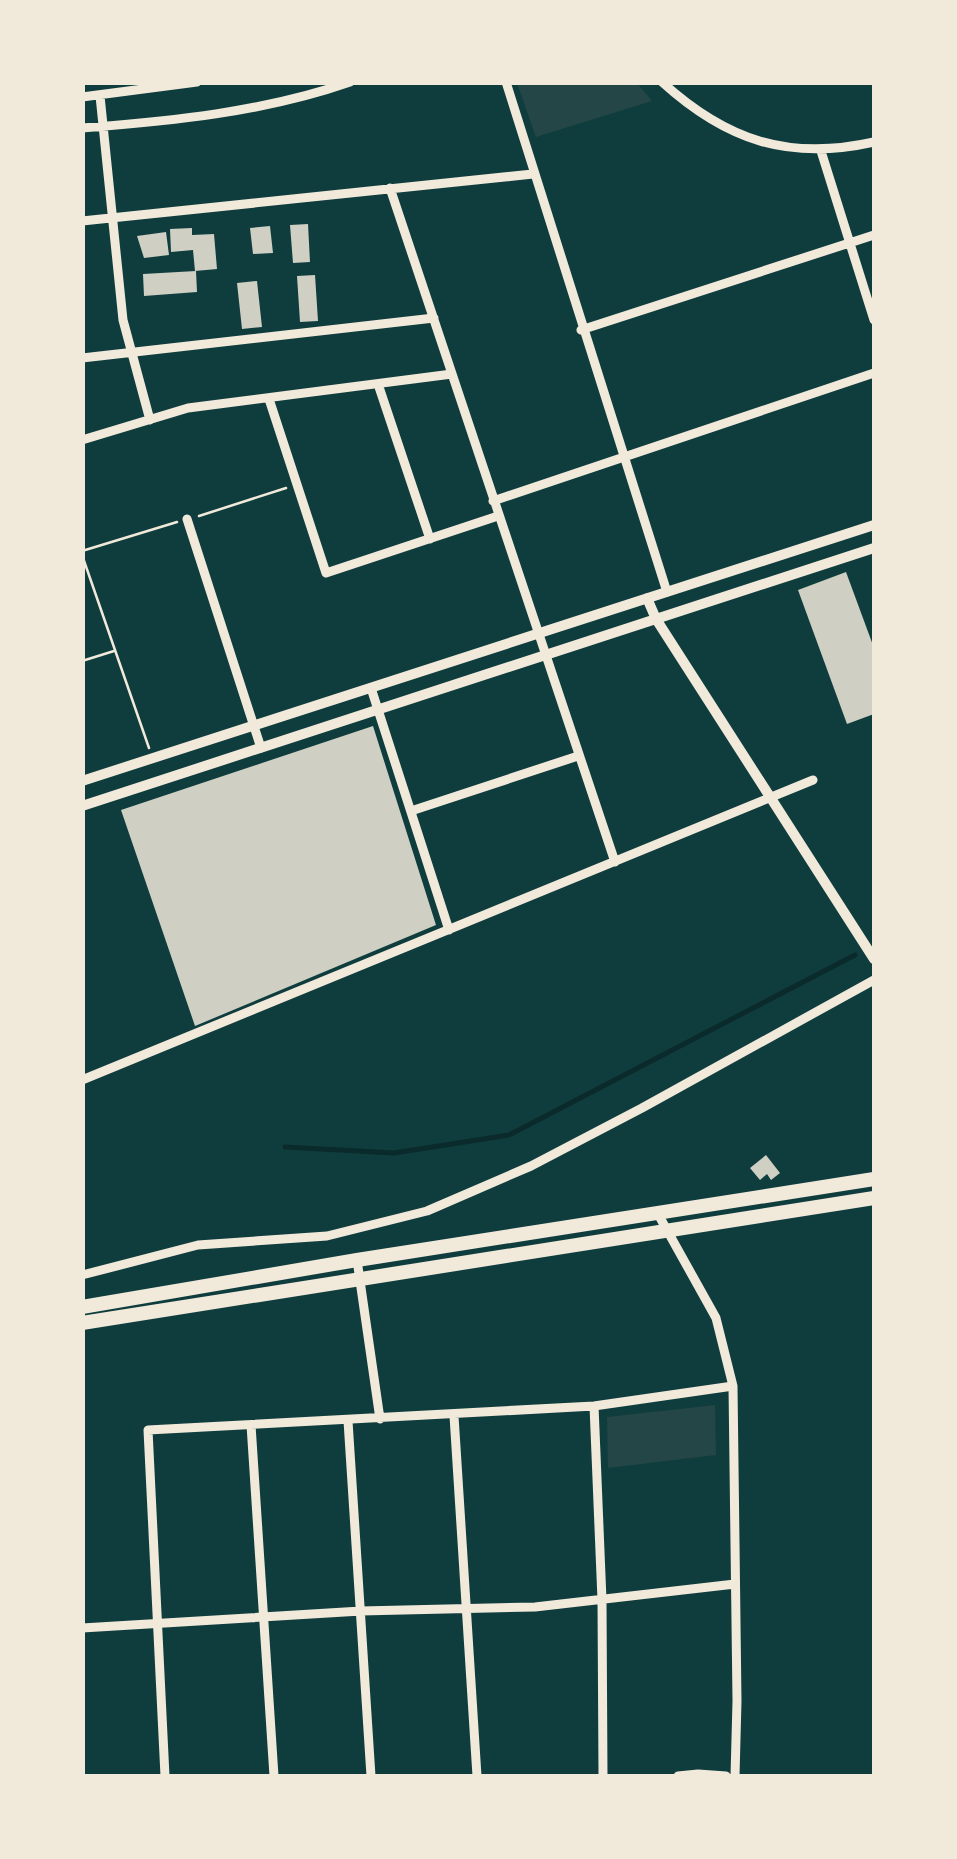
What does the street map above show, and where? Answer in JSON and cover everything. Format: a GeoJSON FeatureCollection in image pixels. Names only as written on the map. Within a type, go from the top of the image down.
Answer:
{"type":"FeatureCollection","features":[{"type":"Feature","properties":{"kind":"highway"},"geometry":{"type":"LineString","coordinates":[[82,1307],[874,1178]]}},
{"type":"Feature","properties":{"kind":"highway"},"geometry":{"type":"LineString","coordinates":[[82,1323],[874,1198]]}},
{"type":"Feature","properties":{"kind":"street"},"geometry":{"type":"LineString","coordinates":[[82,97],[197,82]]}},
{"type":"Feature","properties":{"kind":"street"},"geometry":{"type":"LineString","coordinates":[[82,128],[231,112],[295,99],[350,82]]}},
{"type":"Feature","properties":{"kind":"street"},"geometry":{"type":"LineString","coordinates":[[506,82],[666,592]]}},
{"type":"Feature","properties":{"kind":"street"},"geometry":{"type":"LineString","coordinates":[[662,82],[736,134],[796,150],[821,151],[874,142]]}},
{"type":"Feature","properties":{"kind":"street"},"geometry":{"type":"LineString","coordinates":[[100,96],[123,320],[150,420]]}},
{"type":"Feature","properties":{"kind":"street"},"geometry":{"type":"LineString","coordinates":[[821,151],[874,320]]}},
{"type":"Feature","properties":{"kind":"street"},"geometry":{"type":"LineString","coordinates":[[82,221],[533,174]]}},
{"type":"Feature","properties":{"kind":"street"},"geometry":{"type":"LineString","coordinates":[[390,188],[615,862]]}},
{"type":"Feature","properties":{"kind":"street"},"geometry":{"type":"LineString","coordinates":[[582,330],[874,235]]}},
{"type":"Feature","properties":{"kind":"street"},"geometry":{"type":"LineString","coordinates":[[82,358],[434,318]]}},
{"type":"Feature","properties":{"kind":"street"},"geometry":{"type":"LineString","coordinates":[[494,501],[874,373]]}},
{"type":"Feature","properties":{"kind":"street"},"geometry":{"type":"LineString","coordinates":[[82,440],[188,408],[452,374]]}},
{"type":"Feature","properties":{"kind":"street"},"geometry":{"type":"LineString","coordinates":[[378,384],[430,539]]}},
{"type":"Feature","properties":{"kind":"street"},"geometry":{"type":"LineString","coordinates":[[268,398],[326,572],[498,516]]}},
{"type":"Feature","properties":{"kind":"street"},"geometry":{"type":"LineString","coordinates":[[187,519],[261,748]]}},
{"type":"Feature","properties":{"kind":"street"},"geometry":{"type":"LineString","coordinates":[[82,781],[874,525]]}},
{"type":"Feature","properties":{"kind":"street"},"geometry":{"type":"LineString","coordinates":[[82,806],[874,548]]}},
{"type":"Feature","properties":{"kind":"street"},"geometry":{"type":"LineString","coordinates":[[648,598],[656,619],[874,959]]}},
{"type":"Feature","properties":{"kind":"street"},"geometry":{"type":"LineString","coordinates":[[371,688],[449,930]]}},
{"type":"Feature","properties":{"kind":"street"},"geometry":{"type":"LineString","coordinates":[[410,811],[578,756]]}},
{"type":"Feature","properties":{"kind":"street"},"geometry":{"type":"LineString","coordinates":[[82,1080],[813,780]]}},
{"type":"Feature","properties":{"kind":"street"},"geometry":{"type":"LineString","coordinates":[[82,1275],[198,1245],[327,1236],[427,1211],[562,1150],[874,980]]}},
{"type":"Feature","properties":{"kind":"street"},"geometry":{"type":"LineString","coordinates":[[658,1214],[716,1318],[733,1386],[735,1776]]}},
{"type":"Feature","properties":{"kind":"street"},"geometry":{"type":"LineString","coordinates":[[358,1260],[380,1419]]}},
{"type":"Feature","properties":{"kind":"street"},"geometry":{"type":"LineString","coordinates":[[164,1776],[148,1430],[594,1406],[733,1386]]}},
{"type":"Feature","properties":{"kind":"street"},"geometry":{"type":"LineString","coordinates":[[594,1406],[602,1600],[603,1776]]}},
{"type":"Feature","properties":{"kind":"street"},"geometry":{"type":"LineString","coordinates":[[454,1416],[476,1776]]}},
{"type":"Feature","properties":{"kind":"street"},"geometry":{"type":"LineString","coordinates":[[348,1420],[372,1776]]}},
{"type":"Feature","properties":{"kind":"street"},"geometry":{"type":"LineString","coordinates":[[250,1425],[274,1776]]}},
{"type":"Feature","properties":{"kind":"street"},"geometry":{"type":"LineString","coordinates":[[82,1628],[361,1610],[465,1611],[735,1584]]}},
{"type":"Feature","properties":{"kind":"street"},"geometry":{"type":"LineString","coordinates":[[678,1776],[726,1776]]}},
{"type":"Feature","properties":{"kind":"path"},"geometry":{"type":"LineString","coordinates":[[82,554],[152,758]]}},
{"type":"Feature","properties":{"kind":"path"},"geometry":{"type":"LineString","coordinates":[[82,661],[115,651]]}},
{"type":"Feature","properties":{"kind":"shaded area"},"geometry":{"type":"Polygon","coordinates":[[[517,83],[637,83],[652,101],[536,137],[517,83]]]}},
{"type":"Feature","properties":{"kind":"shaded area"},"geometry":{"type":"Polygon","coordinates":[[[715,1405],[716,1455],[608,1468],[607,1417],[715,1405]]]}},
{"type":"Feature","properties":{"kind":"building"},"geometry":{"type":"Polygon","coordinates":[[[308,224],[310,262],[293,263],[290,225],[308,224]]]}},
{"type":"Feature","properties":{"kind":"building"},"geometry":{"type":"Polygon","coordinates":[[[270,226],[273,253],[253,254],[250,228],[270,226]]]}},
{"type":"Feature","properties":{"kind":"building"},"geometry":{"type":"Polygon","coordinates":[[[192,228],[192,235],[214,234],[217,269],[195,271],[193,250],[171,252],[170,229],[192,228]]]}},
{"type":"Feature","properties":{"kind":"building"},"geometry":{"type":"Polygon","coordinates":[[[166,232],[169,255],[144,258],[137,236],[166,232]]]}},
{"type":"Feature","properties":{"kind":"building"},"geometry":{"type":"Polygon","coordinates":[[[196,271],[197,292],[144,296],[143,274],[196,271]]]}},
{"type":"Feature","properties":{"kind":"building"},"geometry":{"type":"Polygon","coordinates":[[[315,275],[318,321],[300,322],[297,276],[315,275]]]}},
{"type":"Feature","properties":{"kind":"building"},"geometry":{"type":"Polygon","coordinates":[[[257,281],[262,327],[242,329],[237,283],[257,281]]]}},
{"type":"Feature","properties":{"kind":"building"},"geometry":{"type":"Polygon","coordinates":[[[846,572],[874,648],[874,714],[847,724],[798,590],[846,572]]]}},
{"type":"Feature","properties":{"kind":"building"},"geometry":{"type":"Polygon","coordinates":[[[373,726],[436,925],[195,1026],[121,810],[373,726]]]}},
{"type":"Feature","properties":{"kind":"building"},"geometry":{"type":"Polygon","coordinates":[[[766,1155],[780,1173],[771,1180],[767,1174],[760,1180],[750,1168],[766,1155]]]}},
{"type":"Feature","properties":{"kind":"waterway"},"geometry":{"type":"LineString","coordinates":[[285,1147],[394,1153],[509,1135],[855,955]]}}]}
